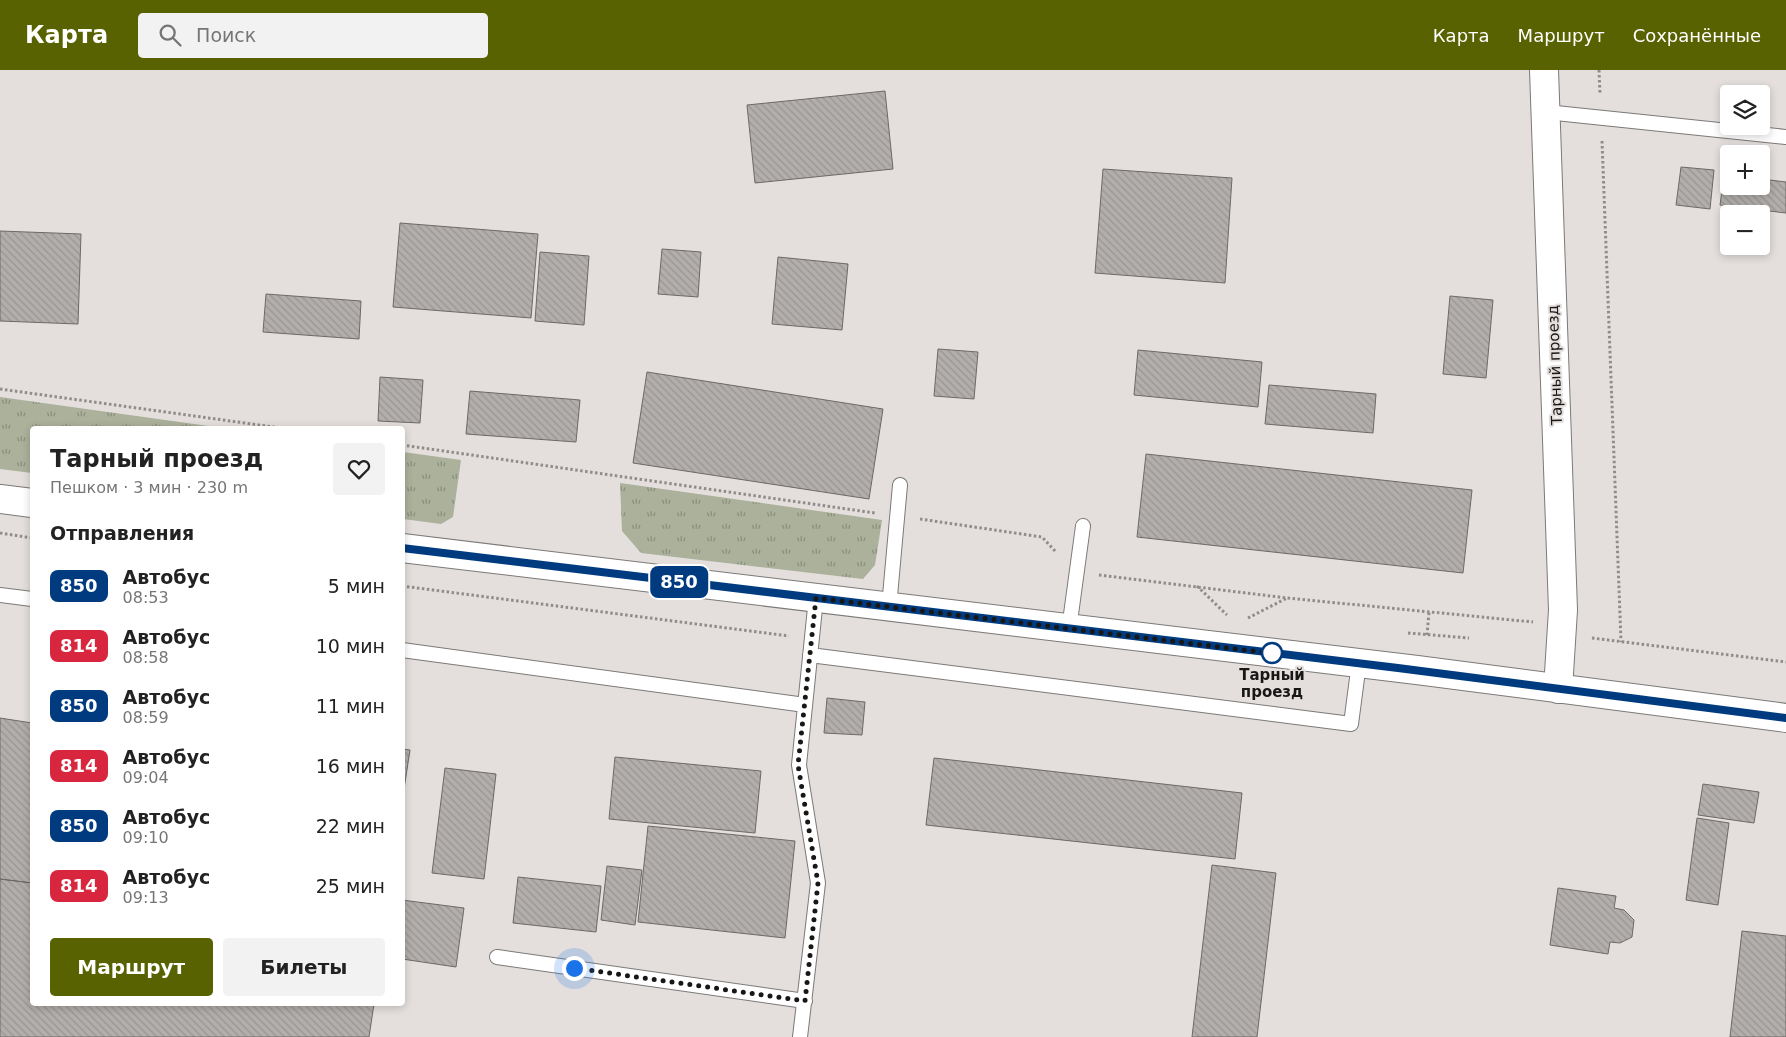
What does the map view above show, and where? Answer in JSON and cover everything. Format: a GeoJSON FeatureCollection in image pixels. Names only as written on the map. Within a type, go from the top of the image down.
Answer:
{"type":"FeatureCollection","features":[{"type":"Feature","properties":{"kind":"street","name":"Тарный проезд"},"geometry":{"type":"LineString","coordinates":[[1544,70],[1563,610],[1558,689]]}},
{"type":"Feature","properties":{"kind":"street"},"geometry":{"type":"LineString","coordinates":[[0,500],[30,503]]}},
{"type":"Feature","properties":{"kind":"street"},"geometry":{"type":"LineString","coordinates":[[405,548],[1359,664],[1786,718]]}},
{"type":"Feature","properties":{"kind":"lane"},"geometry":{"type":"LineString","coordinates":[[1546,112],[1601,116],[1786,137]]}},
{"type":"Feature","properties":{"kind":"lane"},"geometry":{"type":"LineString","coordinates":[[889,607],[900,485]]}},
{"type":"Feature","properties":{"kind":"lane"},"geometry":{"type":"LineString","coordinates":[[1069,629],[1083,526]]}},
{"type":"Feature","properties":{"kind":"lane"},"geometry":{"type":"LineString","coordinates":[[0,595],[30,599]]}},
{"type":"Feature","properties":{"kind":"lane"},"geometry":{"type":"LineString","coordinates":[[800,1037],[818,883],[798,765],[816,598]]}},
{"type":"Feature","properties":{"kind":"lane"},"geometry":{"type":"LineString","coordinates":[[405,650],[805,705]]}},
{"type":"Feature","properties":{"kind":"lane"},"geometry":{"type":"LineString","coordinates":[[810,656],[1351,724],[1359,664]]}},
{"type":"Feature","properties":{"kind":"lane"},"geometry":{"type":"LineString","coordinates":[[497,957],[805,1001]]}},
{"type":"Feature","properties":{"kind":"path"},"geometry":{"type":"LineString","coordinates":[[1599,70],[1621,642]]}},
{"type":"Feature","properties":{"kind":"path"},"geometry":{"type":"LineString","coordinates":[[0,389],[266,426]]}},
{"type":"Feature","properties":{"kind":"path"},"geometry":{"type":"LineString","coordinates":[[405,445],[1042,537],[1077,573],[1287,598],[1534,622]]}},
{"type":"Feature","properties":{"kind":"path"},"geometry":{"type":"LineString","coordinates":[[0,533],[30,538]]}},
{"type":"Feature","properties":{"kind":"path"},"geometry":{"type":"LineString","coordinates":[[405,586],[812,639]]}},
{"type":"Feature","properties":{"kind":"path"},"geometry":{"type":"LineString","coordinates":[[1197,586],[1229,618]]}},
{"type":"Feature","properties":{"kind":"path"},"geometry":{"type":"LineString","coordinates":[[1244,620],[1287,598]]}},
{"type":"Feature","properties":{"kind":"path"},"geometry":{"type":"LineString","coordinates":[[1427,635],[1429,612]]}},
{"type":"Feature","properties":{"kind":"path"},"geometry":{"type":"LineString","coordinates":[[1408,634],[1469,638]]}},
{"type":"Feature","properties":{"kind":"path"},"geometry":{"type":"LineString","coordinates":[[1597,639],[1786,662]]}},
{"type":"Feature","properties":{"kind":"green space"},"geometry":{"type":"Polygon","coordinates":[[[0,397],[208,426],[30,426],[30,473],[0,469],[0,397]]]}},
{"type":"Feature","properties":{"kind":"green space"},"geometry":{"type":"Polygon","coordinates":[[[405,452],[461,460],[453,517],[441,524],[405,519],[405,452]]]}},
{"type":"Feature","properties":{"kind":"green space"},"geometry":{"type":"Polygon","coordinates":[[[620,483],[882,520],[875,565],[863,579],[641,553],[622,531],[620,483]]]}},
{"type":"Feature","properties":{"kind":"building"},"geometry":{"type":"Polygon","coordinates":[[[885,91],[893,169],[755,183],[747,105],[885,91]]]}},
{"type":"Feature","properties":{"kind":"building"},"geometry":{"type":"Polygon","coordinates":[[[1681,167],[1714,170],[1710,209],[1676,205],[1681,167]]]}},
{"type":"Feature","properties":{"kind":"building"},"geometry":{"type":"Polygon","coordinates":[[[1103,169],[1232,178],[1225,283],[1095,273],[1103,169]]]}},
{"type":"Feature","properties":{"kind":"building"},"geometry":{"type":"Polygon","coordinates":[[[1770,180],[1786,182],[1786,213],[1770,211],[1770,205],[1720,205],[1721,195],[1770,195],[1770,180]]]}},
{"type":"Feature","properties":{"kind":"building"},"geometry":{"type":"Polygon","coordinates":[[[400,223],[538,234],[531,318],[393,307],[400,223]]]}},
{"type":"Feature","properties":{"kind":"building"},"geometry":{"type":"Polygon","coordinates":[[[0,231],[81,234],[78,324],[0,321],[0,231]]]}},
{"type":"Feature","properties":{"kind":"building"},"geometry":{"type":"Polygon","coordinates":[[[662,249],[701,252],[698,297],[658,294],[662,249]]]}},
{"type":"Feature","properties":{"kind":"building"},"geometry":{"type":"Polygon","coordinates":[[[540,252],[589,256],[584,325],[535,321],[540,252]]]}},
{"type":"Feature","properties":{"kind":"building"},"geometry":{"type":"Polygon","coordinates":[[[778,257],[848,264],[842,330],[772,324],[778,257]]]}},
{"type":"Feature","properties":{"kind":"building"},"geometry":{"type":"Polygon","coordinates":[[[266,294],[361,301],[359,339],[263,332],[266,294]]]}},
{"type":"Feature","properties":{"kind":"building"},"geometry":{"type":"Polygon","coordinates":[[[1450,296],[1493,300],[1486,378],[1443,374],[1450,296]]]}},
{"type":"Feature","properties":{"kind":"building"},"geometry":{"type":"Polygon","coordinates":[[[938,349],[978,352],[974,399],[934,396],[938,349]]]}},
{"type":"Feature","properties":{"kind":"building"},"geometry":{"type":"Polygon","coordinates":[[[1138,350],[1262,362],[1258,407],[1134,395],[1138,350]]]}},
{"type":"Feature","properties":{"kind":"building"},"geometry":{"type":"Polygon","coordinates":[[[647,372],[883,409],[869,499],[633,463],[647,372]]]}},
{"type":"Feature","properties":{"kind":"building"},"geometry":{"type":"Polygon","coordinates":[[[380,377],[423,380],[420,423],[378,421],[380,377]]]}},
{"type":"Feature","properties":{"kind":"building"},"geometry":{"type":"Polygon","coordinates":[[[1269,385],[1376,394],[1373,433],[1265,424],[1269,385]]]}},
{"type":"Feature","properties":{"kind":"building"},"geometry":{"type":"Polygon","coordinates":[[[470,391],[580,400],[576,442],[466,434],[470,391]]]}},
{"type":"Feature","properties":{"kind":"building"},"geometry":{"type":"Polygon","coordinates":[[[1146,454],[1472,490],[1463,573],[1137,537],[1146,454]]]}},
{"type":"Feature","properties":{"kind":"building"},"geometry":{"type":"Polygon","coordinates":[[[827,698],[865,702],[862,735],[824,733],[827,698]]]}},
{"type":"Feature","properties":{"kind":"building"},"geometry":{"type":"Polygon","coordinates":[[[0,718],[30,723],[30,883],[0,879],[0,718]]]}},
{"type":"Feature","properties":{"kind":"building"},"geometry":{"type":"Polygon","coordinates":[[[405,749],[410,750],[405,782],[405,749]]]}},
{"type":"Feature","properties":{"kind":"building"},"geometry":{"type":"Polygon","coordinates":[[[615,757],[761,771],[755,833],[609,819],[615,757]]]}},
{"type":"Feature","properties":{"kind":"building"},"geometry":{"type":"Polygon","coordinates":[[[934,758],[1242,793],[1235,859],[926,825],[934,758]]]}},
{"type":"Feature","properties":{"kind":"building"},"geometry":{"type":"Polygon","coordinates":[[[445,768],[496,774],[484,879],[432,873],[445,768]]]}},
{"type":"Feature","properties":{"kind":"building"},"geometry":{"type":"Polygon","coordinates":[[[1703,784],[1759,792],[1754,823],[1698,815],[1703,784]]]}},
{"type":"Feature","properties":{"kind":"building"},"geometry":{"type":"Polygon","coordinates":[[[1697,818],[1729,823],[1718,905],[1686,900],[1697,818]]]}},
{"type":"Feature","properties":{"kind":"building"},"geometry":{"type":"Polygon","coordinates":[[[648,826],[795,841],[785,938],[638,922],[648,826]]]}},
{"type":"Feature","properties":{"kind":"building"},"geometry":{"type":"Polygon","coordinates":[[[1212,865],[1276,873],[1257,1037],[1192,1037],[1212,865]]]}},
{"type":"Feature","properties":{"kind":"building"},"geometry":{"type":"Polygon","coordinates":[[[607,866],[642,870],[635,925],[601,920],[607,866]]]}},
{"type":"Feature","properties":{"kind":"building"},"geometry":{"type":"Polygon","coordinates":[[[518,877],[601,886],[596,932],[513,923],[518,877]]]}},
{"type":"Feature","properties":{"kind":"building"},"geometry":{"type":"Polygon","coordinates":[[[0,879],[30,883],[30,1006],[374,1006],[369,1037],[0,1037],[0,879]]]}},
{"type":"Feature","properties":{"kind":"building"},"geometry":{"type":"Polygon","coordinates":[[[1558,888],[1616,896],[1614,908],[1624,910],[1634,920],[1632,937],[1620,943],[1610,942],[1608,954],[1550,945],[1558,888]]]}},
{"type":"Feature","properties":{"kind":"building"},"geometry":{"type":"Polygon","coordinates":[[[405,900],[464,908],[456,967],[405,959],[405,900]]]}},
{"type":"Feature","properties":{"kind":"building"},"geometry":{"type":"Polygon","coordinates":[[[1742,931],[1786,936],[1786,1037],[1730,1037],[1742,931]]]}},
{"type":"Feature","properties":{"kind":"bus line","name":"850"},"geometry":{"type":"LineString","coordinates":[[405,548],[1398,668],[1786,718]]}},
{"type":"Feature","properties":{"kind":"place","name":"Тарный проезд"},"geometry":{"type":"Point","coordinates":[1272,653]}},
{"type":"Feature","properties":{"kind":"route"},"geometry":{"type":"LineString","coordinates":[[574,968],[805,1001],[818,883],[798,765],[816,598],[1278,654],[1272,653]]}}]}
